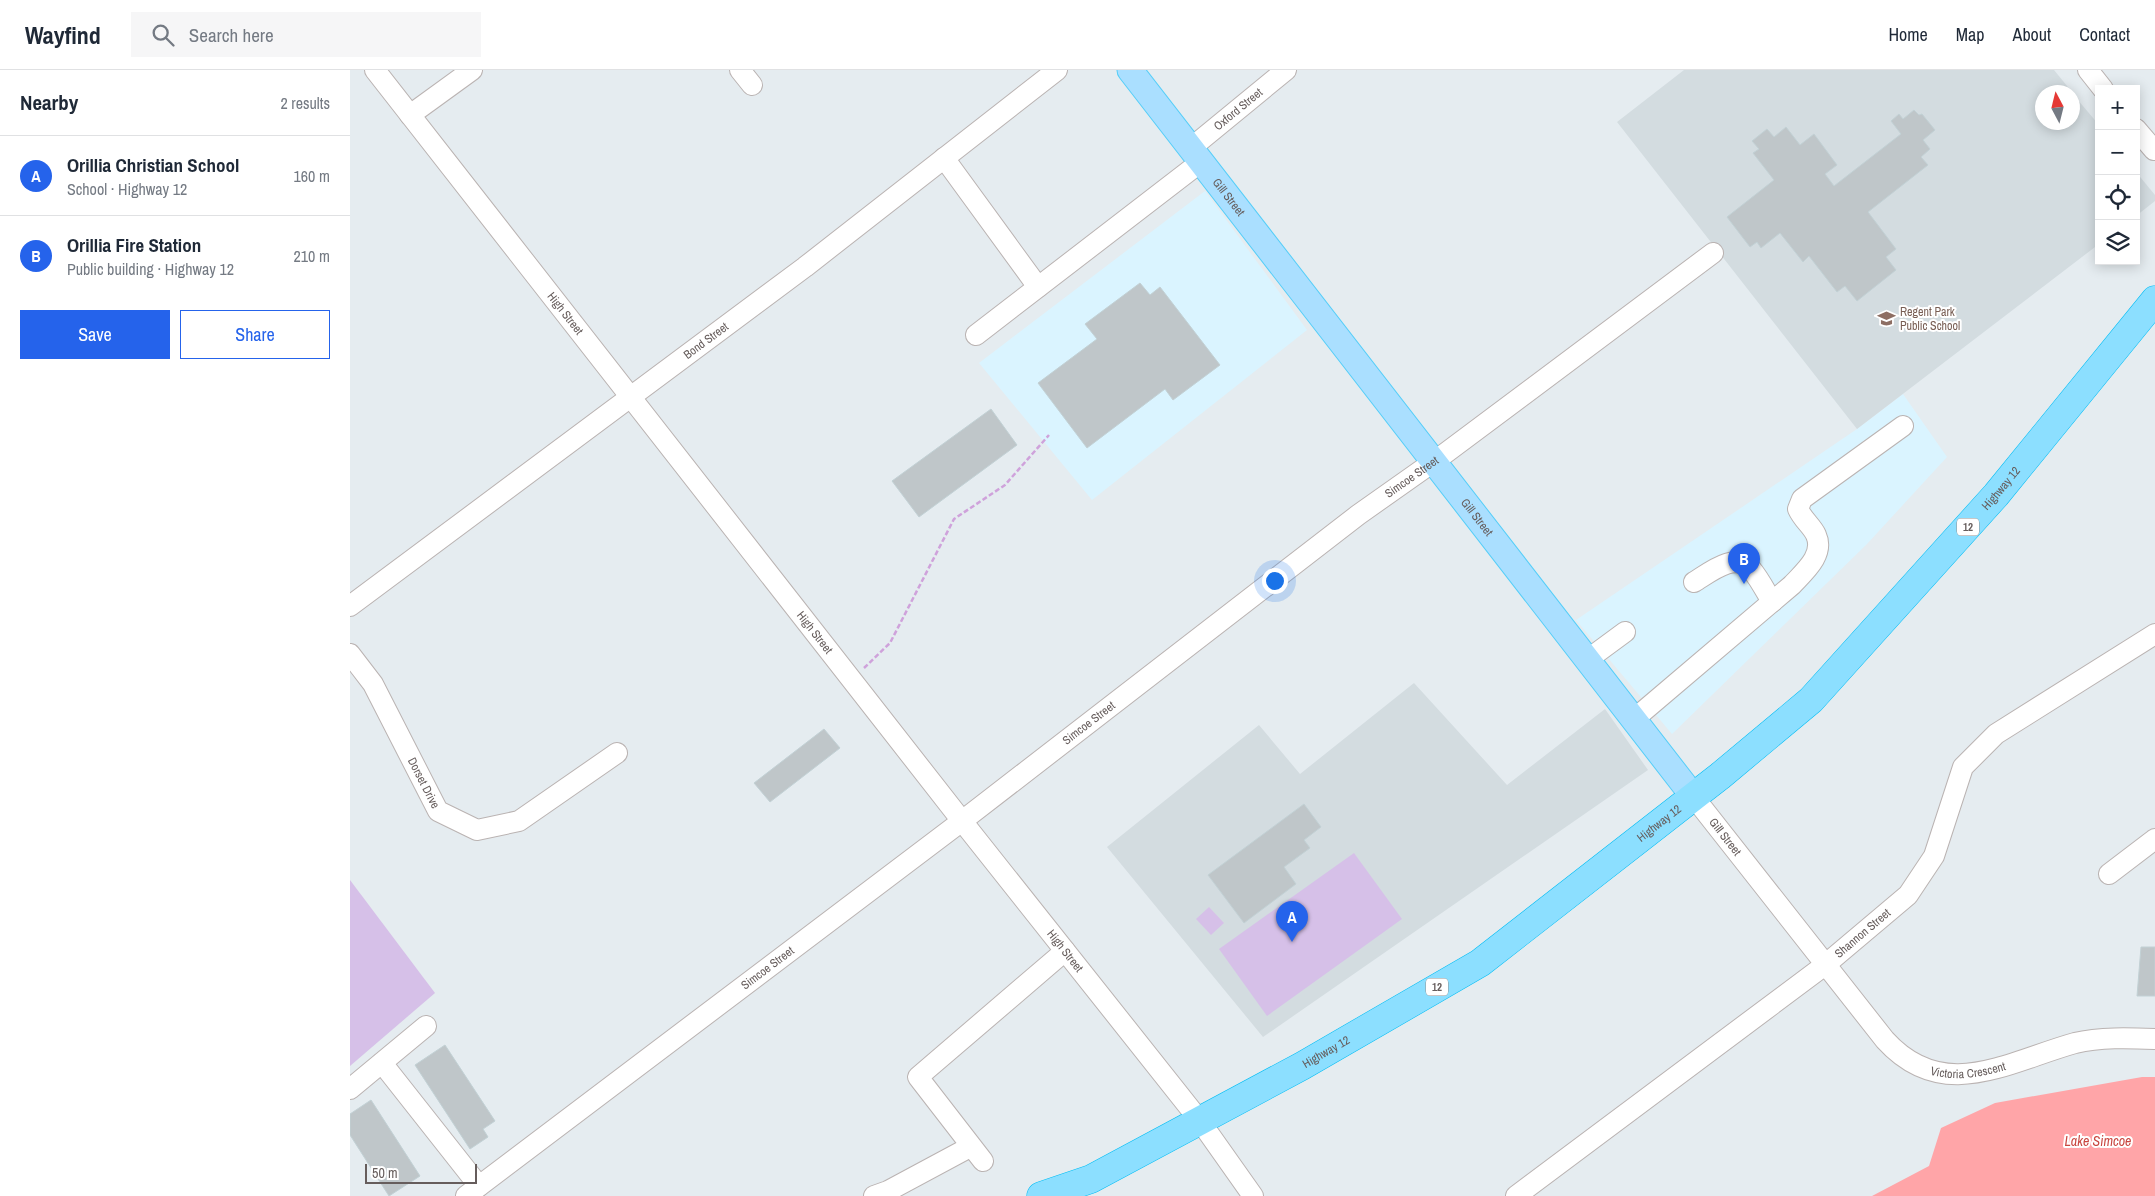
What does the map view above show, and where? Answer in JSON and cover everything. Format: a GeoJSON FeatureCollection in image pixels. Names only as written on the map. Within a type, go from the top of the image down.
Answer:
{"type":"FeatureCollection","features":[{"type":"Feature","properties":{"kind":"highway","name":"Highway 12"},"geometry":{"type":"LineString","coordinates":[[1042,1196],[1091,1179],[1200,1121],[1302,1066],[1480,962],[1692,796],[1811,700],[1996,495],[2155,300]]}},
{"type":"Feature","properties":{"kind":"main road","name":"Gill Street"},"geometry":{"type":"LineString","coordinates":[[1130,70],[1692,796]]}},
{"type":"Feature","properties":{"kind":"street","name":"High Street"},"geometry":{"type":"LineString","coordinates":[[375,70],[962,821],[1200,1121],[1253,1196]]}},
{"type":"Feature","properties":{"kind":"street"},"geometry":{"type":"LineString","coordinates":[[410,115],[472,70]]}},
{"type":"Feature","properties":{"kind":"street","name":"Bond Street"},"geometry":{"type":"LineString","coordinates":[[350,606],[805,267],[1057,70]]}},
{"type":"Feature","properties":{"kind":"street","name":"Oxford Street"},"geometry":{"type":"LineString","coordinates":[[976,335],[1038,287],[1196,154],[1286,70]]}},
{"type":"Feature","properties":{"kind":"street"},"geometry":{"type":"LineString","coordinates":[[2088,70],[2100,85]]}},
{"type":"Feature","properties":{"kind":"street"},"geometry":{"type":"LineString","coordinates":[[2137,130],[2154,150]]}},
{"type":"Feature","properties":{"kind":"street"},"geometry":{"type":"LineString","coordinates":[[944,158],[1038,287]]}},
{"type":"Feature","properties":{"kind":"street","name":"Simcoe Street"},"geometry":{"type":"LineString","coordinates":[[473,1191],[962,821],[1358,515],[1434,462],[1713,253]]}},
{"type":"Feature","properties":{"kind":"street"},"geometry":{"type":"LineString","coordinates":[[1634,720],[1792,586],[1815,560],[1819,546],[1816,534],[1803,519],[1798,509],[1802,499],[1903,426]]}},
{"type":"Feature","properties":{"kind":"street"},"geometry":{"type":"LineString","coordinates":[[1694,582],[1723,564],[1737,563],[1750,567],[1772,602]]}},
{"type":"Feature","properties":{"kind":"street"},"geometry":{"type":"LineString","coordinates":[[1588,660],[1625,632]]}},
{"type":"Feature","properties":{"kind":"street","name":"Shannon Street"},"geometry":{"type":"LineString","coordinates":[[1516,1196],[1825,965],[1908,895],[1934,856],[1963,767],[1996,734],[2155,634]]}},
{"type":"Feature","properties":{"kind":"street","name":"Dorset Drive"},"geometry":{"type":"LineString","coordinates":[[350,654],[373,684],[438,811],[476,830],[519,821],[618,753]]}},
{"type":"Feature","properties":{"kind":"street","name":"Gill Street"},"geometry":{"type":"LineString","coordinates":[[1692,796],[1825,965]]}},
{"type":"Feature","properties":{"kind":"street"},"geometry":{"type":"LineString","coordinates":[[2109,874],[2155,839]]}},
{"type":"Feature","properties":{"kind":"street"},"geometry":{"type":"LineString","coordinates":[[874,1196],[976,1154],[918,1077],[1066,951]]}},
{"type":"Feature","properties":{"kind":"street","name":"Victoria Crescent"},"geometry":{"type":"LineString","coordinates":[[1825,965],[1899,1055],[1922,1068],[1937,1073],[1959,1075],[1994,1069],[2077,1043],[2122,1038],[2155,1039]]}},
{"type":"Feature","properties":{"kind":"street"},"geometry":{"type":"LineString","coordinates":[[350,1089],[426,1026]]}},
{"type":"Feature","properties":{"kind":"street"},"geometry":{"type":"LineString","coordinates":[[382,1062],[473,1191]]}},
{"type":"Feature","properties":{"kind":"path"},"geometry":{"type":"LineString","coordinates":[[853,680],[890,643],[954,519],[1005,485],[1048,435]]}},
{"type":"Feature","properties":{"kind":"shaded area","name":"Regent Park Public School"},"geometry":{"type":"Polygon","coordinates":[[[1684,70],[2054,70],[2066,85],[2035,85],[2035,130],[2080,130],[2080,102],[2095,120],[2095,247],[1857,429],[1617,122],[1684,70]]]}},
{"type":"Feature","properties":{"kind":"shaded area"},"geometry":{"type":"Polygon","coordinates":[[[2140,177],[2155,195],[2155,201],[2140,213],[2140,177]]]}},
{"type":"Feature","properties":{"kind":"shaded area"},"geometry":{"type":"Polygon","coordinates":[[[1205,191],[1307,330],[1092,500],[979,363],[1205,191]]]}},
{"type":"Feature","properties":{"kind":"shaded area"},"geometry":{"type":"Polygon","coordinates":[[[1903,394],[1947,457],[1867,544],[1672,734],[1576,620],[1857,429],[1903,394]]]}},
{"type":"Feature","properties":{"kind":"shaded area"},"geometry":{"type":"Polygon","coordinates":[[[1414,683],[1507,785],[1605,709],[1648,770],[1263,1037],[1107,847],[1259,725],[1300,774],[1414,683]]]}},
{"type":"Feature","properties":{"kind":"shaded area"},"geometry":{"type":"Polygon","coordinates":[[[1354,853],[1402,919],[1267,1016],[1219,949],[1354,853]]]}},
{"type":"Feature","properties":{"kind":"shaded area"},"geometry":{"type":"Polygon","coordinates":[[[350,880],[435,993],[350,1066],[350,880]]]}},
{"type":"Feature","properties":{"kind":"shaded area"},"geometry":{"type":"Polygon","coordinates":[[[1209,907],[1224,923],[1211,935],[1196,919],[1209,907]]]}},
{"type":"Feature","properties":{"kind":"water","name":"Lake Simcoe"},"geometry":{"type":"Polygon","coordinates":[[[2142,1077],[2155,1077],[2155,1196],[1872,1196],[1929,1166],[1941,1128],[1995,1103],[2142,1077]]]}},
{"type":"Feature","properties":{"kind":"building"},"geometry":{"type":"Polygon","coordinates":[[[1914,110],[1919,115],[1922,114],[1935,130],[1923,140],[1930,149],[1921,157],[1928,165],[1868,212],[1896,249],[1886,257],[1896,270],[1857,301],[1845,286],[1837,292],[1809,256],[1803,262],[1780,233],[1761,248],[1757,242],[1750,247],[1727,217],[1774,180],[1753,153],[1759,149],[1752,141],[1767,129],[1774,137],[1786,127],[1800,145],[1814,134],[1837,165],[1825,174],[1834,186],[1901,134],[1891,121],[1899,114],[1903,119],[1914,110]]]}},
{"type":"Feature","properties":{"kind":"building"},"geometry":{"type":"Polygon","coordinates":[[[1140,283],[1150,295],[1160,287],[1220,365],[1173,400],[1165,389],[1087,448],[1038,383],[1097,339],[1085,324],[1140,283]]]}},
{"type":"Feature","properties":{"kind":"building"},"geometry":{"type":"Polygon","coordinates":[[[991,409],[1017,445],[919,517],[892,481],[991,409]]]}},
{"type":"Feature","properties":{"kind":"building"},"geometry":{"type":"Polygon","coordinates":[[[824,729],[840,748],[770,802],[754,783],[824,729]]]}},
{"type":"Feature","properties":{"kind":"building"},"geometry":{"type":"Polygon","coordinates":[[[1304,804],[1321,827],[1304,840],[1310,848],[1284,867],[1296,884],[1244,923],[1208,875],[1304,804]]]}},
{"type":"Feature","properties":{"kind":"building"},"geometry":{"type":"Polygon","coordinates":[[[2141,947],[2155,947],[2155,996],[2137,996],[2141,947]]]}},
{"type":"Feature","properties":{"kind":"building"},"geometry":{"type":"Polygon","coordinates":[[[445,1045],[495,1121],[483,1129],[488,1137],[470,1149],[415,1065],[445,1045]]]}},
{"type":"Feature","properties":{"kind":"building"},"geometry":{"type":"Polygon","coordinates":[[[371,1100],[420,1176],[389,1196],[350,1135],[350,1114],[371,1100]]]}},
{"type":"Feature","properties":{"kind":"place","name":"Regent Park Public School"},"geometry":{"type":"Point","coordinates":[1886,319]}},
{"type":"Feature","properties":{"kind":"place","name":"Orillia Fire Station"},"geometry":{"type":"Point","coordinates":[1744,584]}},
{"type":"Feature","properties":{"kind":"place","name":"Orillia Christian School"},"geometry":{"type":"Point","coordinates":[1292,942]}}]}
